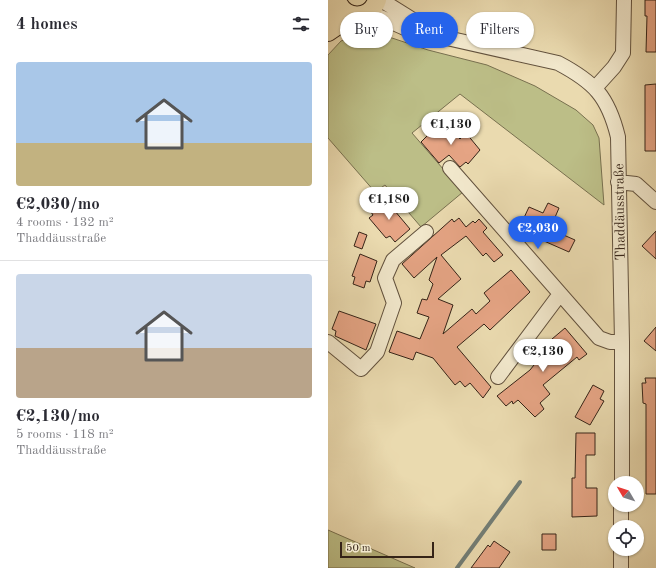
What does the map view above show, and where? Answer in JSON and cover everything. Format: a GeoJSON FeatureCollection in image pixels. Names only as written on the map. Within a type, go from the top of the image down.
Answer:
{"type":"FeatureCollection","features":[{"type":"Feature","properties":{"kind":"main road"},"geometry":{"type":"LineString","coordinates":[[334,6],[343,10],[370,7]]}},
{"type":"Feature","properties":{"kind":"main road"},"geometry":{"type":"LineString","coordinates":[[328,32],[370,7]]}},
{"type":"Feature","properties":{"kind":"street"},"geometry":{"type":"LineString","coordinates":[[595,88],[614,67],[623,53],[624,0]]}},
{"type":"Feature","properties":{"kind":"street","name":"Thaddäusstraße"},"geometry":{"type":"LineString","coordinates":[[370,7],[407,28],[558,63],[580,75],[595,88],[606,103],[614,119],[618,137],[622,342],[622,476]]}},
{"type":"Feature","properties":{"kind":"street"},"geometry":{"type":"LineString","coordinates":[[450,168],[599,338],[610,342],[622,342]]}},
{"type":"Feature","properties":{"kind":"street"},"geometry":{"type":"LineString","coordinates":[[618,182],[636,184],[656,202]]}},
{"type":"Feature","properties":{"kind":"street"},"geometry":{"type":"LineString","coordinates":[[328,342],[361,369],[377,352],[394,303],[385,278],[393,260],[426,232]]}},
{"type":"Feature","properties":{"kind":"street"},"geometry":{"type":"LineString","coordinates":[[498,377],[560,294]]}},
{"type":"Feature","properties":{"kind":"street"},"geometry":{"type":"LineString","coordinates":[[621,556],[621,568]]}},
{"type":"Feature","properties":{"kind":"green space"},"geometry":{"type":"Polygon","coordinates":[[[393,38],[401,41],[401,48],[422,48],[487,65],[535,86],[576,110],[593,125],[599,138],[604,205],[460,94],[412,133],[463,192],[421,227],[385,185],[375,192],[328,138],[328,55],[340,42],[340,48],[393,48],[393,38]]]}},
{"type":"Feature","properties":{"kind":"green space"},"geometry":{"type":"Polygon","coordinates":[[[328,530],[415,568],[328,568],[328,530]]]}},
{"type":"Feature","properties":{"kind":"building"},"geometry":{"type":"Polygon","coordinates":[[[645,0],[656,0],[656,52],[646,52],[647,16],[645,16],[645,0]]]}},
{"type":"Feature","properties":{"kind":"building"},"geometry":{"type":"Polygon","coordinates":[[[656,84],[656,151],[645,151],[645,85],[656,84]]]}},
{"type":"Feature","properties":{"kind":"building"},"geometry":{"type":"Polygon","coordinates":[[[444,123],[460,139],[466,133],[480,150],[468,164],[466,162],[460,167],[449,155],[439,163],[421,142],[430,133],[432,135],[444,123]]]}},
{"type":"Feature","properties":{"kind":"building"},"geometry":{"type":"Polygon","coordinates":[[[384,198],[410,229],[395,242],[390,236],[386,238],[369,218],[373,215],[371,212],[384,198]]]}},
{"type":"Feature","properties":{"kind":"building"},"geometry":{"type":"Polygon","coordinates":[[[548,203],[559,208],[550,229],[575,240],[569,252],[544,241],[547,233],[522,222],[529,207],[543,213],[548,203]]]}},
{"type":"Feature","properties":{"kind":"building"},"geometry":{"type":"Polygon","coordinates":[[[459,218],[466,227],[473,221],[475,223],[479,219],[487,228],[483,232],[503,255],[494,262],[486,253],[483,256],[466,236],[441,255],[461,279],[438,299],[453,305],[443,334],[472,309],[476,314],[490,301],[484,293],[511,270],[530,292],[490,330],[484,324],[457,347],[491,387],[483,398],[470,383],[465,387],[460,381],[455,385],[433,358],[416,352],[413,360],[389,352],[397,331],[420,339],[429,317],[417,313],[422,299],[427,300],[433,284],[429,280],[437,257],[414,278],[402,264],[452,219],[454,222],[459,218]]]}},
{"type":"Feature","properties":{"kind":"building"},"geometry":{"type":"Polygon","coordinates":[[[656,231],[656,259],[642,246],[656,231]]]}},
{"type":"Feature","properties":{"kind":"building"},"geometry":{"type":"Polygon","coordinates":[[[359,232],[367,235],[362,249],[354,246],[359,232]]]}},
{"type":"Feature","properties":{"kind":"building"},"geometry":{"type":"Polygon","coordinates":[[[360,254],[377,261],[370,282],[366,281],[364,288],[353,284],[355,277],[352,276],[360,254]]]}},
{"type":"Feature","properties":{"kind":"building"},"geometry":{"type":"Polygon","coordinates":[[[339,311],[376,324],[366,350],[335,336],[336,331],[332,329],[339,311]]]}},
{"type":"Feature","properties":{"kind":"building"},"geometry":{"type":"Polygon","coordinates":[[[656,327],[656,351],[644,341],[656,327]]]}},
{"type":"Feature","properties":{"kind":"building"},"geometry":{"type":"Polygon","coordinates":[[[565,328],[587,354],[579,360],[577,357],[543,385],[550,394],[540,403],[544,409],[535,417],[518,400],[513,404],[512,401],[506,406],[497,396],[530,370],[534,365],[531,361],[554,341],[552,339],[565,328]]]}},
{"type":"Feature","properties":{"kind":"building"},"geometry":{"type":"Polygon","coordinates":[[[645,378],[656,378],[656,494],[646,494],[646,404],[643,403],[642,383],[646,383],[645,378]]]}},
{"type":"Feature","properties":{"kind":"building"},"geometry":{"type":"Polygon","coordinates":[[[593,385],[604,391],[600,399],[604,401],[590,425],[575,417],[593,385]]]}},
{"type":"Feature","properties":{"kind":"building"},"geometry":{"type":"Polygon","coordinates":[[[576,433],[595,433],[595,455],[586,455],[586,488],[597,488],[597,516],[572,517],[572,478],[575,478],[576,433]]]}},
{"type":"Feature","properties":{"kind":"building"},"geometry":{"type":"Polygon","coordinates":[[[542,534],[556,534],[556,550],[542,550],[542,534]]]}},
{"type":"Feature","properties":{"kind":"building"},"geometry":{"type":"Polygon","coordinates":[[[494,541],[510,552],[499,568],[471,568],[488,545],[490,547],[494,541]]]}},
{"type":"Feature","properties":{"kind":"waterway"},"geometry":{"type":"LineString","coordinates":[[457,568],[520,482]]}}]}
